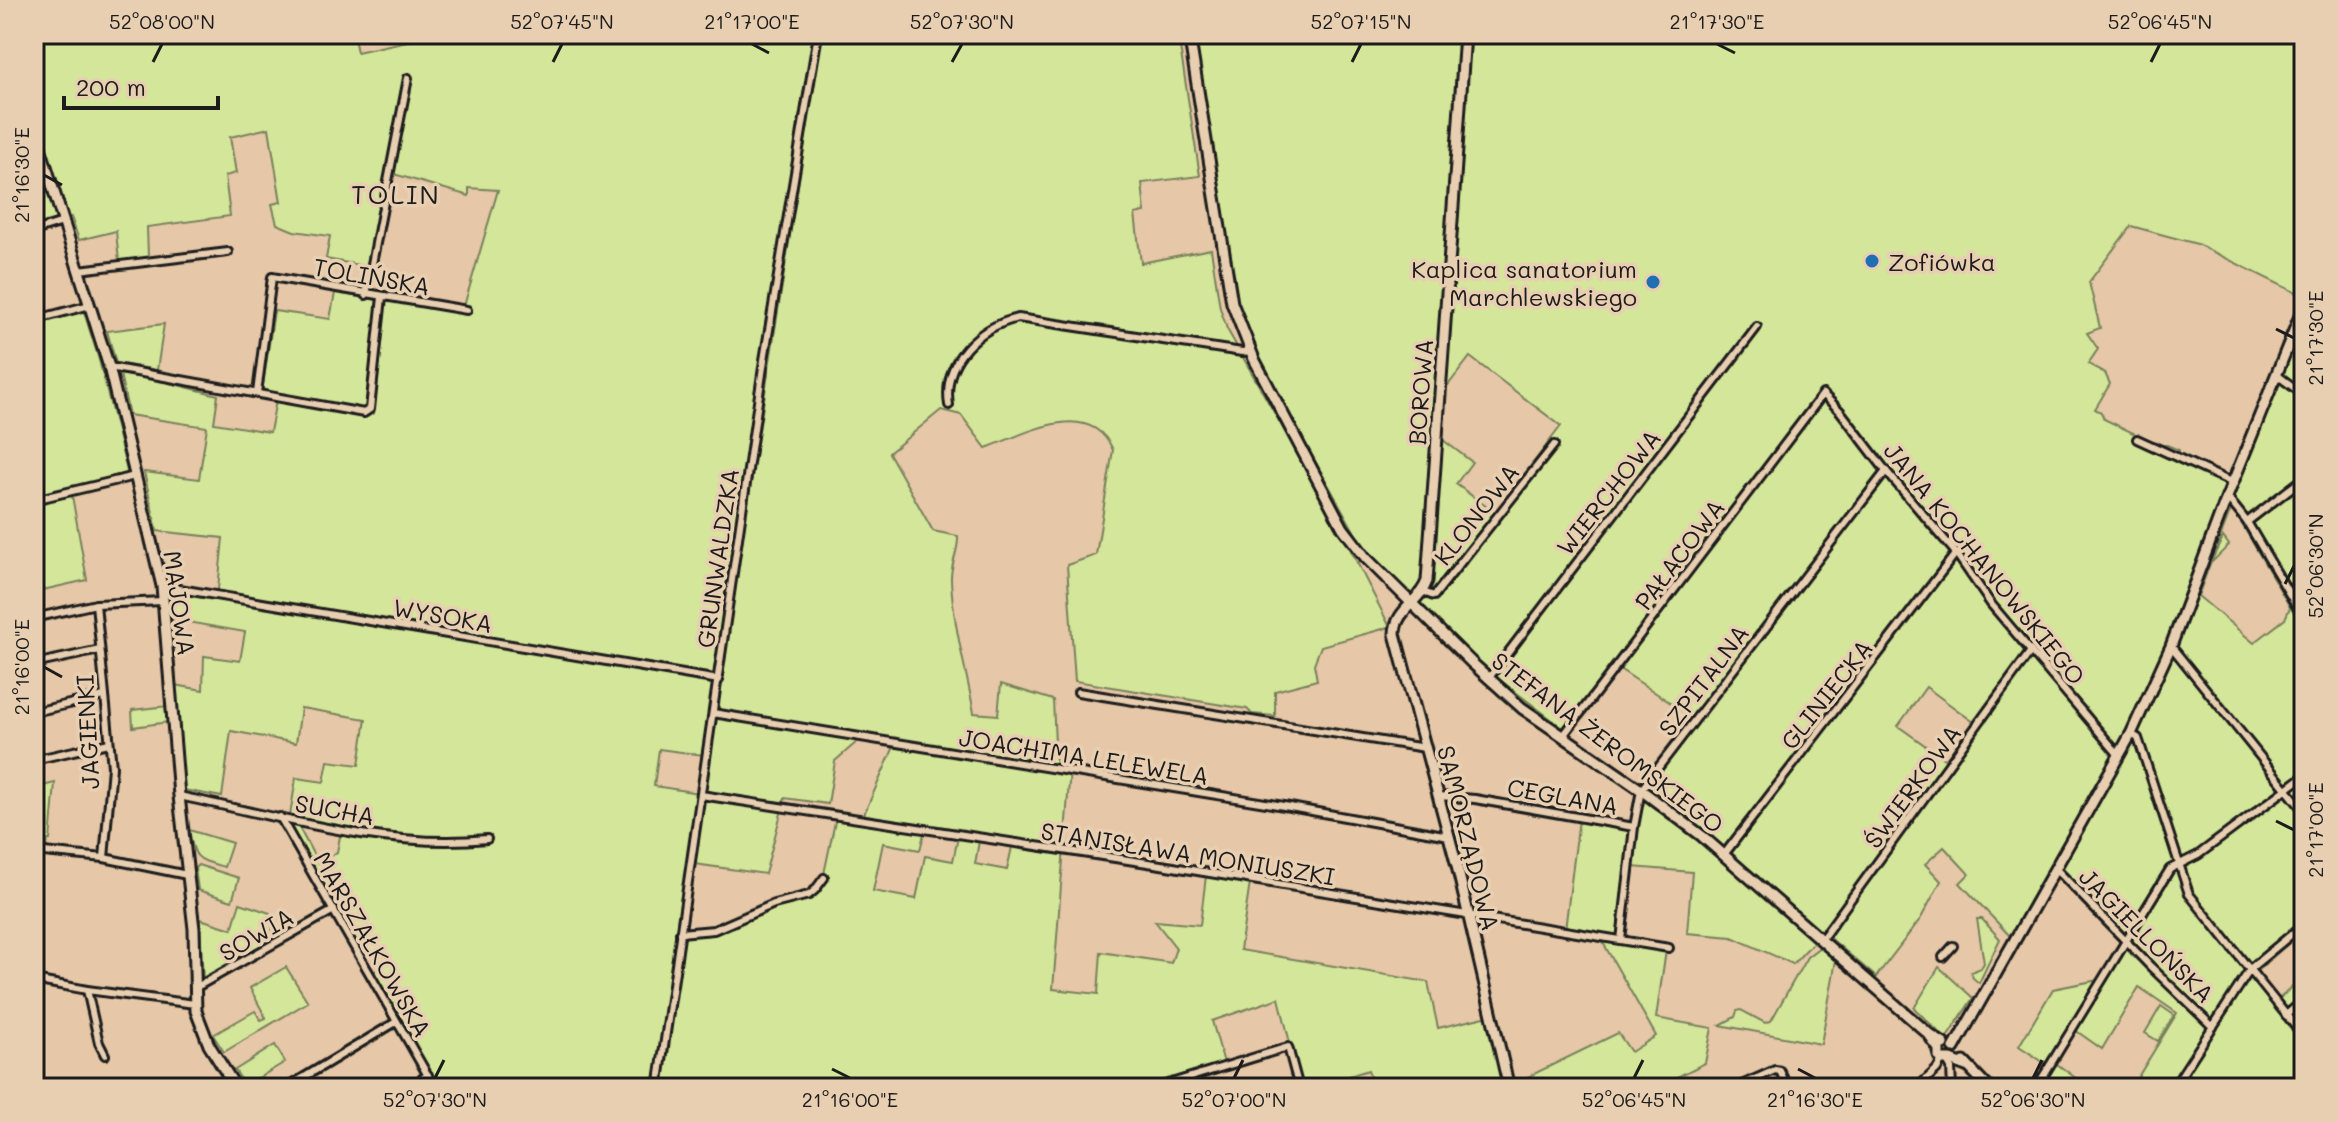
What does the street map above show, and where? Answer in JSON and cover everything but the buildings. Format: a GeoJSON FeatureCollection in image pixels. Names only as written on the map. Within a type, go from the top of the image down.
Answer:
{"type":"FeatureCollection","features":[{"type":"Feature","properties":{"kind":"street","name":"GRUNWALDZKA"},"geometry":{"type":"LineString","coordinates":[[658,1088],[764,360],[818,34]]}},
{"type":"Feature","properties":{"kind":"street","name":"STEFANA ŻEROMSKIEGO"},"geometry":{"type":"LineString","coordinates":[[1189,34],[1232,303],[1251,351],[1343,528],[1366,558],[1410,604],[1488,679],[1522,708],[1702,836],[1989,1088]]}},
{"type":"Feature","properties":{"kind":"street","name":"BOROWA"},"geometry":{"type":"LineString","coordinates":[[1423,592],[1427,581],[1430,542],[1465,34]]}},
{"type":"Feature","properties":{"kind":"street"},"geometry":{"type":"LineString","coordinates":[[366,295],[408,78]]}},
{"type":"Feature","properties":{"kind":"street","name":"MAJOWA"},"geometry":{"type":"LineString","coordinates":[[34,128],[109,367],[162,586],[179,796],[194,929],[195,1004],[209,1045],[236,1088]]}},
{"type":"Feature","properties":{"kind":"street"},"geometry":{"type":"LineString","coordinates":[[34,231],[63,222]]}},
{"type":"Feature","properties":{"kind":"street"},"geometry":{"type":"LineString","coordinates":[[79,270],[228,252]]}},
{"type":"Feature","properties":{"kind":"street","name":"TOLIŃSKA"},"geometry":{"type":"LineString","coordinates":[[257,393],[272,277],[467,310]]}},
{"type":"Feature","properties":{"kind":"street"},"geometry":{"type":"LineString","coordinates":[[109,367],[364,413],[370,409],[382,297]]}},
{"type":"Feature","properties":{"kind":"street"},"geometry":{"type":"LineString","coordinates":[[34,320],[90,305]]}},
{"type":"Feature","properties":{"kind":"street"},"geometry":{"type":"LineString","coordinates":[[1917,1088],[1937,1069],[1961,1032],[2131,734],[2171,646],[2304,306]]}},
{"type":"Feature","properties":{"kind":"street"},"geometry":{"type":"LineString","coordinates":[[949,405],[947,393],[951,376],[973,338],[1000,322],[1018,318],[1251,351]]}},
{"type":"Feature","properties":{"kind":"street","name":"WIERCHOWA"},"geometry":{"type":"LineString","coordinates":[[1488,679],[1757,327]]}},
{"type":"Feature","properties":{"kind":"street"},"geometry":{"type":"LineString","coordinates":[[2277,375],[2304,395]]}},
{"type":"Feature","properties":{"kind":"street","name":"JANA KOCHANOWSKIEGO"},"geometry":{"type":"LineString","coordinates":[[1823,394],[1956,553],[1991,604],[2118,754]]}},
{"type":"Feature","properties":{"kind":"street","name":"PAŁACOWA"},"geometry":{"type":"LineString","coordinates":[[1563,736],[1823,394]]}},
{"type":"Feature","properties":{"kind":"street"},"geometry":{"type":"LineString","coordinates":[[2137,439],[2233,483]]}},
{"type":"Feature","properties":{"kind":"street","name":"KLONOWA"},"geometry":{"type":"LineString","coordinates":[[1423,592],[1434,596],[1554,445]]}},
{"type":"Feature","properties":{"kind":"street","name":"SZPITALNA"},"geometry":{"type":"LineString","coordinates":[[1621,940],[1641,790],[1886,471]]}},
{"type":"Feature","properties":{"kind":"street"},"geometry":{"type":"LineString","coordinates":[[34,500],[137,475]]}},
{"type":"Feature","properties":{"kind":"street"},"geometry":{"type":"LineString","coordinates":[[2247,522],[2304,478]]}},
{"type":"Feature","properties":{"kind":"street"},"geometry":{"type":"LineString","coordinates":[[2227,497],[2247,522],[2304,619]]}},
{"type":"Feature","properties":{"kind":"street","name":"GLINIECKA"},"geometry":{"type":"LineString","coordinates":[[1723,856],[1956,553]]}},
{"type":"Feature","properties":{"kind":"street","name":"WYSOKA"},"geometry":{"type":"LineString","coordinates":[[162,586],[719,680]]}},
{"type":"Feature","properties":{"kind":"street"},"geometry":{"type":"LineString","coordinates":[[1410,604],[1423,592]]}},
{"type":"Feature","properties":{"kind":"street"},"geometry":{"type":"LineString","coordinates":[[34,618],[96,604],[163,601]]}},
{"type":"Feature","properties":{"kind":"street","name":"JAGIENKI"},"geometry":{"type":"LineString","coordinates":[[96,604],[112,767],[104,858]]}},
{"type":"Feature","properties":{"kind":"street","name":"SAMORZĄDOWA"},"geometry":{"type":"LineString","coordinates":[[1410,604],[1399,615],[1395,634],[1439,796],[1509,1088]]}},
{"type":"Feature","properties":{"kind":"street"},"geometry":{"type":"LineString","coordinates":[[2171,646],[2304,811]]}},
{"type":"Feature","properties":{"kind":"street"},"geometry":{"type":"LineString","coordinates":[[34,664],[100,650]]}},
{"type":"Feature","properties":{"kind":"street","name":"ŚWIERKOWA"},"geometry":{"type":"LineString","coordinates":[[1821,940],[2031,651]]}},
{"type":"Feature","properties":{"kind":"street"},"geometry":{"type":"LineString","coordinates":[[1078,692],[1426,748]]}},
{"type":"Feature","properties":{"kind":"street"},"geometry":{"type":"LineString","coordinates":[[34,712],[104,696]]}},
{"type":"Feature","properties":{"kind":"street","name":"JOACHIMA LELEWELA"},"geometry":{"type":"LineString","coordinates":[[713,713],[1449,836]]}},
{"type":"Feature","properties":{"kind":"street"},"geometry":{"type":"LineString","coordinates":[[2131,734],[2138,738],[2189,894],[2304,1037]]}},
{"type":"Feature","properties":{"kind":"street"},"geometry":{"type":"LineString","coordinates":[[34,760],[109,743]]}},
{"type":"Feature","properties":{"kind":"street"},"geometry":{"type":"LineString","coordinates":[[2036,1088],[2170,869],[2198,855],[2304,776]]}},
{"type":"Feature","properties":{"kind":"street","name":"STANISŁAWA MONIUSZKI"},"geometry":{"type":"LineString","coordinates":[[701,795],[1161,865],[1669,948]]}},
{"type":"Feature","properties":{"kind":"street","name":"SUCHA"},"geometry":{"type":"LineString","coordinates":[[179,796],[364,833],[426,841],[487,839]]}},
{"type":"Feature","properties":{"kind":"street","name":"CEGLANA"},"geometry":{"type":"LineString","coordinates":[[1439,796],[1634,827]]}},
{"type":"Feature","properties":{"kind":"street","name":"MARSZAŁKOWSKA"},"geometry":{"type":"LineString","coordinates":[[280,817],[435,1088]]}},
{"type":"Feature","properties":{"kind":"street"},"geometry":{"type":"LineString","coordinates":[[34,851],[104,858],[187,875]]}},
{"type":"Feature","properties":{"kind":"street","name":"JAGIELLOŃSKA"},"geometry":{"type":"LineString","coordinates":[[2055,868],[2213,1027]]}},
{"type":"Feature","properties":{"kind":"street"},"geometry":{"type":"LineString","coordinates":[[680,933],[714,930],[774,904],[809,895],[824,878]]}},
{"type":"Feature","properties":{"kind":"street","name":"SOWIA"},"geometry":{"type":"LineString","coordinates":[[195,988],[334,910]]}},
{"type":"Feature","properties":{"kind":"street"},"geometry":{"type":"LineString","coordinates":[[2173,1088],[2251,968],[2304,924]]}},
{"type":"Feature","properties":{"kind":"street"},"geometry":{"type":"LineString","coordinates":[[1943,957],[1953,946]]}},
{"type":"Feature","properties":{"kind":"street"},"geometry":{"type":"LineString","coordinates":[[34,980],[195,1004]]}},
{"type":"Feature","properties":{"kind":"street"},"geometry":{"type":"LineString","coordinates":[[87,990],[99,1043],[105,1055]]}},
{"type":"Feature","properties":{"kind":"street"},"geometry":{"type":"LineString","coordinates":[[2286,1015],[2304,1000]]}},
{"type":"Feature","properties":{"kind":"street"},"geometry":{"type":"LineString","coordinates":[[286,1088],[396,1022]]}},
{"type":"Feature","properties":{"kind":"street"},"geometry":{"type":"LineString","coordinates":[[1155,1088],[1288,1047],[1299,1088]]}},
{"type":"Feature","properties":{"kind":"street"},"geometry":{"type":"LineString","coordinates":[[1948,1052],[1952,1088]]}},
{"type":"Feature","properties":{"kind":"street"},"geometry":{"type":"LineString","coordinates":[[1735,1088],[1775,1070],[1780,1071],[1788,1088]]}},
{"type":"Feature","properties":{"kind":"street"},"geometry":{"type":"LineString","coordinates":[[407,1088],[428,1075]]}},
{"type":"Feature","properties":{"kind":"green space"},"geometry":{"type":"Polygon","coordinates":[[[34,34],[353,34],[357,52],[439,34],[814,34],[762,358],[718,676],[723,677],[734,588],[822,34],[1178,34],[1200,176],[1142,183],[1145,212],[1135,214],[1141,263],[1211,249],[1220,308],[1227,329],[1341,531],[1390,627],[1321,646],[1314,664],[1317,680],[1275,691],[1275,716],[1075,681],[1067,565],[1096,555],[1113,450],[1102,434],[1089,425],[1073,422],[1055,424],[986,448],[961,415],[941,410],[889,453],[933,531],[958,536],[951,574],[952,597],[974,713],[998,715],[1001,684],[1053,700],[1056,766],[1070,769],[1053,989],[1098,994],[1101,952],[1171,963],[1176,948],[1155,921],[1200,925],[1206,876],[1250,883],[1240,950],[1428,982],[1438,1028],[1489,1016],[1503,1083],[1487,1088],[1374,1088],[1368,1070],[1311,1088],[1301,1088],[1279,998],[1212,1021],[1224,1063],[1144,1088],[439,1088],[373,973],[380,967],[370,952],[363,956],[286,822],[297,824],[318,863],[337,852],[342,826],[290,816],[296,778],[324,782],[328,761],[359,765],[366,719],[301,708],[296,743],[231,731],[222,797],[184,790],[175,685],[203,690],[204,656],[240,661],[245,632],[170,619],[167,592],[217,599],[223,538],[157,531],[144,472],[199,479],[207,427],[129,415],[120,374],[218,395],[214,423],[270,432],[277,395],[262,392],[274,311],[330,319],[335,293],[462,313],[498,190],[469,188],[469,196],[387,172],[370,267],[326,259],[330,236],[294,231],[277,224],[272,204],[281,202],[269,128],[230,137],[236,173],[225,176],[230,216],[147,227],[148,257],[119,261],[116,231],[79,240],[71,217],[34,228],[34,34]],[[866,734],[835,761],[828,804],[785,798],[765,874],[694,864],[684,930],[713,928],[773,902],[808,891],[824,874],[836,817],[861,821],[897,740],[866,734]],[[659,749],[654,786],[699,793],[704,755],[659,749]],[[925,830],[920,850],[883,843],[873,891],[916,899],[925,856],[953,861],[958,837],[925,830]],[[979,841],[975,864],[1007,870],[1012,847],[979,841]]]}},
{"type":"Feature","properties":{"kind":"green space"},"geometry":{"type":"Polygon","coordinates":[[[1193,34],[2304,34],[2304,930],[2257,971],[2279,999],[2304,976],[2304,1088],[2136,1086],[2138,1077],[2177,1013],[2139,987],[2102,1049],[2072,1028],[2053,1061],[2089,1088],[2031,1088],[2046,1064],[2019,1046],[2053,989],[2098,980],[2125,937],[2053,862],[2010,936],[1960,883],[1969,874],[1944,847],[1925,864],[1941,881],[1921,918],[1876,977],[1823,932],[1793,964],[1732,937],[1687,933],[1692,872],[1633,867],[1624,936],[1667,943],[1656,1018],[1712,1028],[1705,1063],[1661,1085],[1662,1088],[1514,1088],[1513,1084],[1618,1033],[1631,1052],[1656,1036],[1597,932],[1565,930],[1579,819],[1631,827],[1641,782],[1692,717],[1612,664],[1563,728],[1483,667],[1363,547],[1258,359],[1236,306],[1193,34]],[[2131,226],[2089,282],[2100,328],[2087,333],[2098,349],[2088,364],[2105,373],[2110,384],[2095,409],[2101,412],[2104,419],[2158,445],[2179,450],[2178,454],[2226,476],[2229,474],[2303,296],[2197,244],[2131,226]],[[1470,357],[1442,393],[1439,437],[1472,462],[1456,484],[1495,513],[1561,426],[1470,357]],[[2232,507],[2211,562],[2223,537],[2229,545],[2210,564],[2198,596],[2254,643],[2285,619],[2290,607],[2232,507]],[[1926,687],[1898,726],[1947,761],[1975,723],[1926,687]]]}},
{"type":"Feature","properties":{"kind":"green space"},"geometry":{"type":"Polygon","coordinates":[[[83,309],[128,475],[71,490],[87,580],[34,592],[34,324],[83,309]]]}},
{"type":"Feature","properties":{"kind":"green space"},"geometry":{"type":"Polygon","coordinates":[[[164,324],[157,370],[116,363],[107,331],[164,324]]]}},
{"type":"Feature","properties":{"kind":"green space"},"geometry":{"type":"Polygon","coordinates":[[[168,706],[169,722],[133,727],[132,710],[168,706]]]}},
{"type":"Feature","properties":{"kind":"green space"},"geometry":{"type":"Polygon","coordinates":[[[55,783],[50,840],[47,848],[36,847],[34,788],[55,783]]]}},
{"type":"Feature","properties":{"kind":"green space"},"geometry":{"type":"Polygon","coordinates":[[[189,830],[232,843],[224,867],[198,857],[189,830]]]}},
{"type":"Feature","properties":{"kind":"green space"},"geometry":{"type":"Polygon","coordinates":[[[198,865],[239,878],[232,901],[198,890],[195,868],[198,865]]]}},
{"type":"Feature","properties":{"kind":"green space"},"geometry":{"type":"Polygon","coordinates":[[[240,903],[270,913],[274,940],[203,982],[200,919],[232,929],[240,903]]]}},
{"type":"Feature","properties":{"kind":"green space"},"geometry":{"type":"Polygon","coordinates":[[[1977,919],[1982,919],[2000,939],[1979,983],[1971,972],[1981,968],[1984,963],[1977,919]]]}},
{"type":"Feature","properties":{"kind":"green space"},"geometry":{"type":"Polygon","coordinates":[[[1820,947],[1836,960],[1821,1044],[1720,1025],[1741,1010],[1765,1023],[1771,1021],[1807,957],[1820,947]]]}},
{"type":"Feature","properties":{"kind":"green space"},"geometry":{"type":"Polygon","coordinates":[[[286,967],[308,1002],[224,1052],[213,1035],[255,1011],[261,1020],[266,1018],[250,988],[286,967]]]}},
{"type":"Feature","properties":{"kind":"green space"},"geometry":{"type":"Polygon","coordinates":[[[1939,967],[1973,998],[1946,1039],[1914,1008],[1939,967]]]}},
{"type":"Feature","properties":{"kind":"green space"},"geometry":{"type":"Polygon","coordinates":[[[2161,1006],[2174,1015],[2158,1041],[2145,1033],[2161,1006]]]}},
{"type":"Feature","properties":{"kind":"green space"},"geometry":{"type":"Polygon","coordinates":[[[275,1045],[285,1062],[245,1086],[235,1070],[275,1045]]]}},
{"type":"Feature","properties":{"kind":"place","name":"Zofiówka"},"geometry":{"type":"Point","coordinates":[1872,261]}},
{"type":"Feature","properties":{"kind":"place","name":"Kaplica sanatorium Marchlewskiego"},"geometry":{"type":"Point","coordinates":[1653,282]}},
{"type":"Feature","properties":{"kind":"district","name":"TOLIN"},"geometry":{"type":"Point","coordinates":[396,194]}}]}
